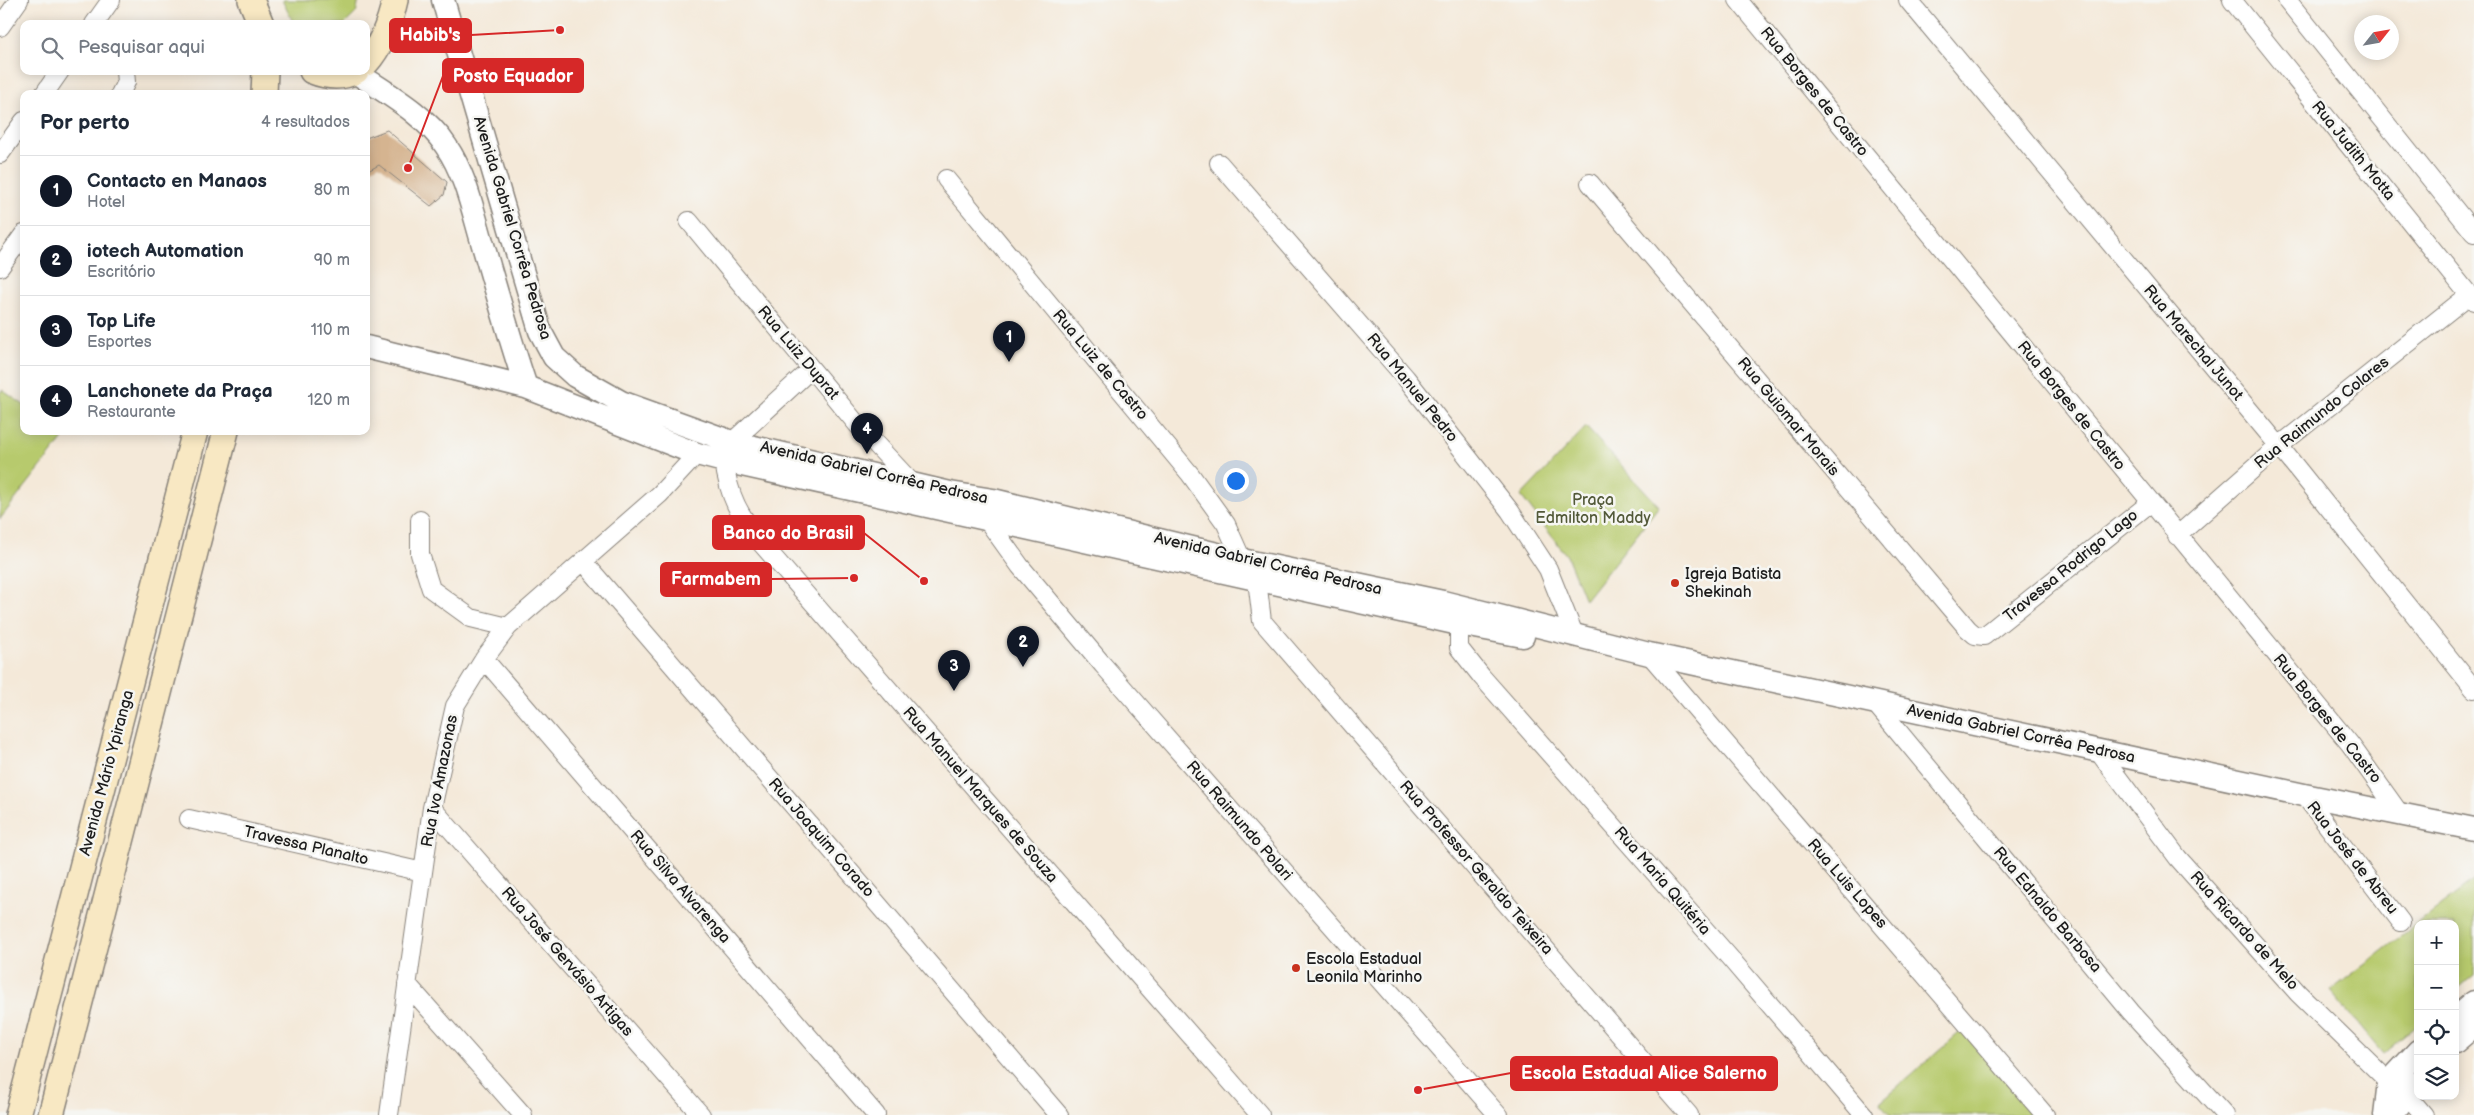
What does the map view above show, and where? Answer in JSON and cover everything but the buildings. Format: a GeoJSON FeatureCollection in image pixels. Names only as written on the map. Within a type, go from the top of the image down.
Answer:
{"type":"FeatureCollection","features":[{"type":"Feature","properties":{"kind":"main road"},"geometry":{"type":"LineString","coordinates":[[251,0],[259,20]]}},
{"type":"Feature","properties":{"kind":"main road"},"geometry":{"type":"LineString","coordinates":[[370,56],[377,49],[386,31],[395,0]]}},
{"type":"Feature","properties":{"kind":"main road"},"geometry":{"type":"LineString","coordinates":[[264,90],[265,75]]}},
{"type":"Feature","properties":{"kind":"main road"},"geometry":{"type":"LineString","coordinates":[[322,75],[351,75]]}},
{"type":"Feature","properties":{"kind":"main road","name":"Avenida Mário Ypiranga"},"geometry":{"type":"LineString","coordinates":[[18,1115],[194,435]]}},
{"type":"Feature","properties":{"kind":"main road","name":"Avenida Mário Ypiranga"},"geometry":{"type":"LineString","coordinates":[[51,1115],[225,435]]}},
{"type":"Feature","properties":{"kind":"street"},"geometry":{"type":"LineString","coordinates":[[0,27],[19,0]]}},
{"type":"Feature","properties":{"kind":"street"},"geometry":{"type":"LineString","coordinates":[[97,20],[111,0]]}},
{"type":"Feature","properties":{"kind":"street","name":"Avenida Gabriel Corrêa Pedrosa"},"geometry":{"type":"LineString","coordinates":[[444,0],[540,331],[554,357],[575,376],[620,402],[728,451],[987,520],[1520,636],[1574,634]]}},
{"type":"Feature","properties":{"kind":"street","name":"Rua Borges de Castro"},"geometry":{"type":"LineString","coordinates":[[1738,0],[2350,744],[2400,814]]}},
{"type":"Feature","properties":{"kind":"street","name":"Rua Marechal Junot"},"geometry":{"type":"LineString","coordinates":[[1908,0],[2279,446],[2474,689]]}},
{"type":"Feature","properties":{"kind":"street","name":"Rua Judith Motta"},"geometry":{"type":"LineString","coordinates":[[2232,0],[2472,298]]}},
{"type":"Feature","properties":{"kind":"street"},"geometry":{"type":"LineString","coordinates":[[2287,0],[2474,233]]}},
{"type":"Feature","properties":{"kind":"street"},"geometry":{"type":"LineString","coordinates":[[47,90],[57,75]]}},
{"type":"Feature","properties":{"kind":"street"},"geometry":{"type":"LineString","coordinates":[[122,90],[126,82],[125,75]]}},
{"type":"Feature","properties":{"kind":"street","name":"Avenida Gabriel Corrêa Pedrosa"},"geometry":{"type":"LineString","coordinates":[[351,75],[424,122],[445,145],[458,167],[472,205],[512,348],[526,387]]}},
{"type":"Feature","properties":{"kind":"street"},"geometry":{"type":"LineString","coordinates":[[0,154],[20,127]]}},
{"type":"Feature","properties":{"kind":"street","name":"Rua Manuel Pedro"},"geometry":{"type":"LineString","coordinates":[[1219,163],[1406,378],[1510,511],[1548,569],[1574,634]]}},
{"type":"Feature","properties":{"kind":"street","name":"Rua Luiz de Castro"},"geometry":{"type":"LineString","coordinates":[[946,179],[1190,474],[1226,524],[1242,560]]}},
{"type":"Feature","properties":{"kind":"street","name":"Rua Guiomar Morais"},"geometry":{"type":"LineString","coordinates":[[1590,183],[1968,629],[1975,635],[1984,636],[1993,630]]}},
{"type":"Feature","properties":{"kind":"street","name":"Rua Luiz Duprat"},"geometry":{"type":"LineString","coordinates":[[689,221],[856,423],[911,482]]}},
{"type":"Feature","properties":{"kind":"street"},"geometry":{"type":"LineString","coordinates":[[0,267],[20,240]]}},
{"type":"Feature","properties":{"kind":"street","name":"Rua Raimundo Colares"},"geometry":{"type":"LineString","coordinates":[[2177,536],[2279,446],[2472,298]]}},
{"type":"Feature","properties":{"kind":"street","name":"Avenida Gabriel Corrêa Pedrosa"},"geometry":{"type":"LineString","coordinates":[[370,348],[526,387],[697,454],[728,451],[911,482],[1242,560],[1444,602],[1649,654],[2304,795],[2473,828]]}},
{"type":"Feature","properties":{"kind":"street"},"geometry":{"type":"LineString","coordinates":[[728,451],[811,369]]}},
{"type":"Feature","properties":{"kind":"street","name":"Rua Manuel Marques de Souza"},"geometry":{"type":"LineString","coordinates":[[728,451],[727,486],[735,506],[761,543],[1260,1115]]}},
{"type":"Feature","properties":{"kind":"street","name":"Rua Ivo Amazonas"},"geometry":{"type":"LineString","coordinates":[[390,1115],[432,808],[455,706],[484,659],[508,627],[660,494],[697,454]]}},
{"type":"Feature","properties":{"kind":"street","name":"Travessa Rodrigo Lago"},"geometry":{"type":"LineString","coordinates":[[1993,630],[2150,503]]}},
{"type":"Feature","properties":{"kind":"street"},"geometry":{"type":"LineString","coordinates":[[420,520],[420,554],[431,589],[471,618],[508,627]]}},
{"type":"Feature","properties":{"kind":"street","name":"Rua Raimundo Polari"},"geometry":{"type":"LineString","coordinates":[[987,520],[1020,566],[1089,649],[1498,1115]]}},
{"type":"Feature","properties":{"kind":"street","name":"Rua Joaquim Corado"},"geometry":{"type":"LineString","coordinates":[[583,560],[1059,1115]]}},
{"type":"Feature","properties":{"kind":"street","name":"Rua Professor Geraldo Teixeira"},"geometry":{"type":"LineString","coordinates":[[1258,580],[1262,621],[1689,1115]]}},
{"type":"Feature","properties":{"kind":"street","name":"Rua Maria Quitéria"},"geometry":{"type":"LineString","coordinates":[[1459,624],[1459,648],[1864,1115]]}},
{"type":"Feature","properties":{"kind":"street","name":"Rua Luis Lopes"},"geometry":{"type":"LineString","coordinates":[[1649,654],[2045,1115]]}},
{"type":"Feature","properties":{"kind":"street","name":"Rua Silva Alvarenga"},"geometry":{"type":"LineString","coordinates":[[484,659],[876,1115]]}},
{"type":"Feature","properties":{"kind":"street","name":"Rua Ednaldo Barbosa"},"geometry":{"type":"LineString","coordinates":[[1874,702],[2131,1012],[2225,1115]]}},
{"type":"Feature","properties":{"kind":"street","name":"Rua Ricardo de Melo"},"geometry":{"type":"LineString","coordinates":[[2098,751],[2178,858],[2298,993],[2388,1082],[2413,1089],[2424,1115]]}},
{"type":"Feature","properties":{"kind":"street","name":"Rua José de Abreu"},"geometry":{"type":"LineString","coordinates":[[2304,795],[2402,922]]}},
{"type":"Feature","properties":{"kind":"street","name":"Rua José Gervásio Artigas"},"geometry":{"type":"LineString","coordinates":[[432,808],[701,1115]]}},
{"type":"Feature","properties":{"kind":"street","name":"Travessa Planalto"},"geometry":{"type":"LineString","coordinates":[[188,819],[423,872]]}},
{"type":"Feature","properties":{"kind":"street"},"geometry":{"type":"LineString","coordinates":[[407,984],[523,1115]]}},
{"type":"Feature","properties":{"kind":"street"},"geometry":{"type":"LineString","coordinates":[[2459,1015],[2474,1002]]}},
{"type":"Feature","properties":{"kind":"street"},"geometry":{"type":"LineString","coordinates":[[2459,1039],[2474,1026]]}},
{"type":"Feature","properties":{"kind":"street"},"geometry":{"type":"LineString","coordinates":[[2385,1115],[2388,1082],[2414,1055]]}},
{"type":"Feature","properties":{"kind":"street"},"geometry":{"type":"LineString","coordinates":[[2391,1115],[2413,1089]]}},
{"type":"Feature","properties":{"kind":"green space"},"geometry":{"type":"Polygon","coordinates":[[[282,0],[359,0],[356,13],[349,20],[292,20],[282,0]]]}},
{"type":"Feature","properties":{"kind":"green space"},"geometry":{"type":"Polygon","coordinates":[[[2,390],[20,402],[20,435],[65,436],[0,519],[0,393],[2,390]]]}},
{"type":"Feature","properties":{"kind":"green space","name":"Praça Edmilton Maddy"},"geometry":{"type":"Polygon","coordinates":[[[1586,427],[1659,506],[1585,600],[1567,556],[1521,496],[1586,427]]]}},
{"type":"Feature","properties":{"kind":"green space"},"geometry":{"type":"Polygon","coordinates":[[[2474,880],[2474,975],[2459,988],[2459,920],[2422,920],[2474,880]]]}},
{"type":"Feature","properties":{"kind":"green space"},"geometry":{"type":"Polygon","coordinates":[[[2414,926],[2414,1027],[2383,1054],[2330,991],[2414,926]]]}},
{"type":"Feature","properties":{"kind":"green space"},"geometry":{"type":"Polygon","coordinates":[[[1966,1027],[2040,1115],[1891,1115],[1880,1102],[1966,1027]]]}},
{"type":"Feature","properties":{"kind":"place","name":"Habib's"},"geometry":{"type":"Point","coordinates":[560,30]}},
{"type":"Feature","properties":{"kind":"place","name":"Posto Equador"},"geometry":{"type":"Point","coordinates":[408,168]}},
{"type":"Feature","properties":{"kind":"place","name":"Contacto en Manaos"},"geometry":{"type":"Point","coordinates":[1009,362]}},
{"type":"Feature","properties":{"kind":"place","name":"Lanchonete da Praça"},"geometry":{"type":"Point","coordinates":[867,454]}},
{"type":"Feature","properties":{"kind":"place","name":"Farmabem"},"geometry":{"type":"Point","coordinates":[854,578]}},
{"type":"Feature","properties":{"kind":"place","name":"Banco do Brasil"},"geometry":{"type":"Point","coordinates":[924,581]}},
{"type":"Feature","properties":{"kind":"place","name":"Igreja Batista Shekinah"},"geometry":{"type":"Point","coordinates":[1675,583]}},
{"type":"Feature","properties":{"kind":"place","name":"iotech Automation"},"geometry":{"type":"Point","coordinates":[1023,667]}},
{"type":"Feature","properties":{"kind":"place","name":"Top Life"},"geometry":{"type":"Point","coordinates":[954,691]}},
{"type":"Feature","properties":{"kind":"place","name":"Escola Estadual Leonila Marinho"},"geometry":{"type":"Point","coordinates":[1296,968]}},
{"type":"Feature","properties":{"kind":"place","name":"Escola Estadual Alice Salerno"},"geometry":{"type":"Point","coordinates":[1418,1090]}}]}
